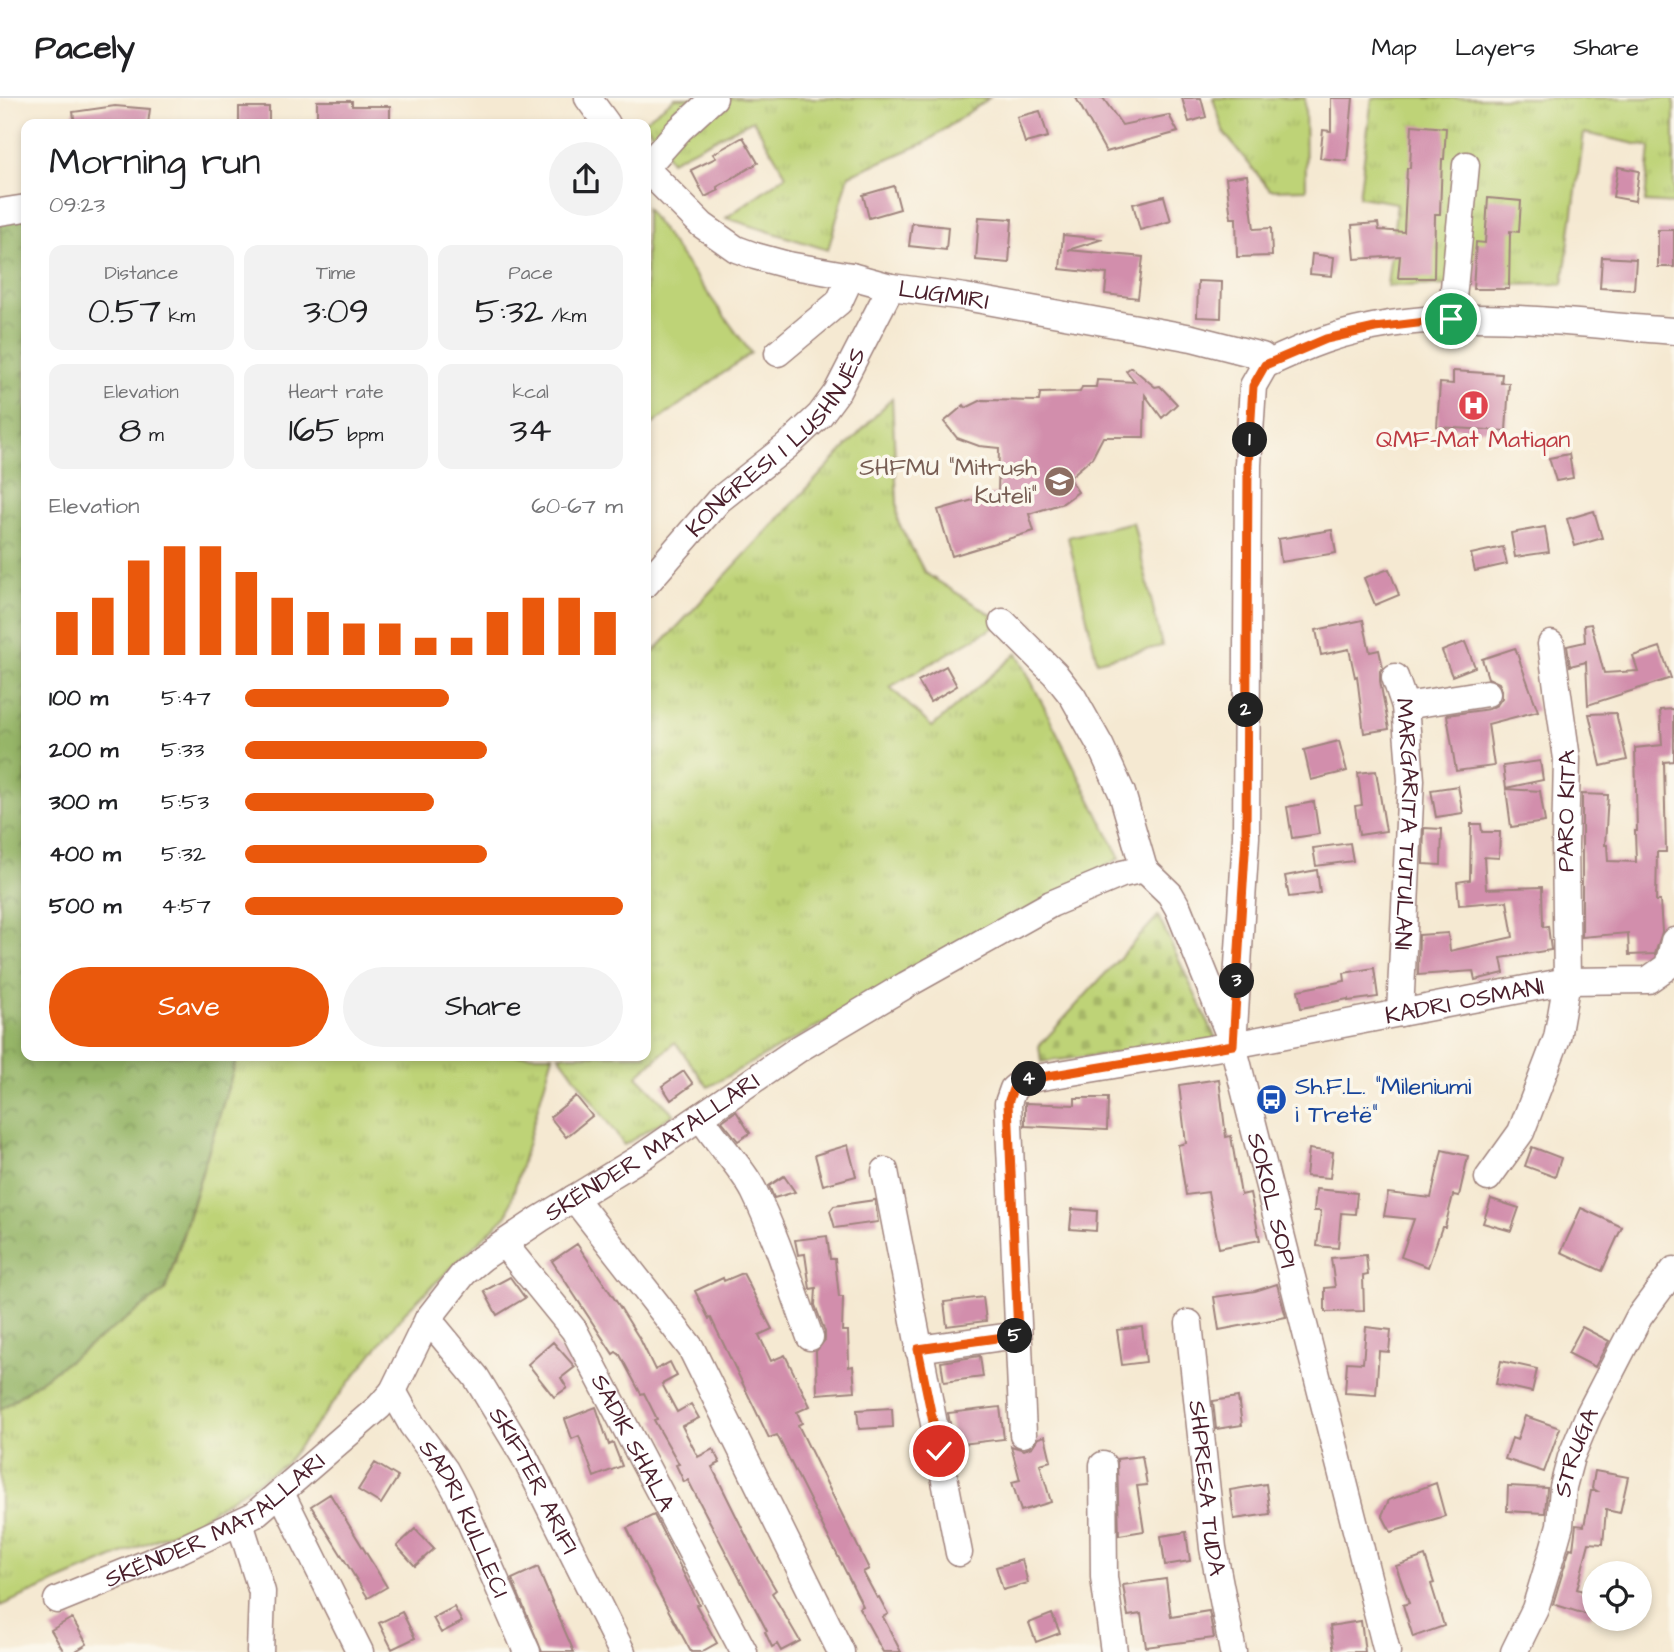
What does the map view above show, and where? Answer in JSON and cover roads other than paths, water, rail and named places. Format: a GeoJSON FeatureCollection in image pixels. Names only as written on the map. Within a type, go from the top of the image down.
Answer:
{"type":"FeatureCollection","features":[{"type":"Feature","properties":{"kind":"street"},"geometry":{"type":"LineString","coordinates":[[588,98],[603,119]]}},
{"type":"Feature","properties":{"kind":"street"},"geometry":{"type":"LineString","coordinates":[[651,162],[679,130],[714,98]]}},
{"type":"Feature","properties":{"kind":"street"},"geometry":{"type":"LineString","coordinates":[[1451,319],[1466,165]]}},
{"type":"Feature","properties":{"kind":"street","name":"LUGMIRI"},"geometry":{"type":"LineString","coordinates":[[651,173],[702,225],[736,249],[788,265],[851,276],[891,287],[965,297],[1192,338],[1262,356],[1265,365]]}},
{"type":"Feature","properties":{"kind":"street"},"geometry":{"type":"LineString","coordinates":[[0,212],[21,209]]}},
{"type":"Feature","properties":{"kind":"street"},"geometry":{"type":"LineString","coordinates":[[778,354],[839,302],[851,276]]}},
{"type":"Feature","properties":{"kind":"street","name":"KONGRESI I LUSHNJËS"},"geometry":{"type":"LineString","coordinates":[[651,578],[719,500],[787,446],[820,415],[837,392],[891,287]]}},
{"type":"Feature","properties":{"kind":"street"},"geometry":{"type":"LineString","coordinates":[[1265,365],[1326,339],[1357,331],[1451,319],[1533,320],[1674,331]]}},
{"type":"Feature","properties":{"kind":"street","name":"SOKOL SOPI"},"geometry":{"type":"LineString","coordinates":[[1265,365],[1253,386],[1248,465],[1246,837],[1233,1045],[1387,1652]]}},
{"type":"Feature","properties":{"kind":"street"},"geometry":{"type":"LineString","coordinates":[[1003,622],[1055,674],[1086,721],[1122,793],[1144,869],[1170,894],[1178,908],[1233,1045]]}},
{"type":"Feature","properties":{"kind":"street","name":"PARO KITA"},"geometry":{"type":"LineString","coordinates":[[1488,1178],[1521,1132],[1556,1038],[1567,981],[1567,759],[1551,644]]}},
{"type":"Feature","properties":{"kind":"street","name":"MARGARITA TUTULANI"},"geometry":{"type":"LineString","coordinates":[[1395,677],[1405,706],[1411,780],[1400,1013]]}},
{"type":"Feature","properties":{"kind":"street"},"geometry":{"type":"LineString","coordinates":[[1405,706],[1487,693]]}},
{"type":"Feature","properties":{"kind":"street","name":"SKËNDER MATALLARI"},"geometry":{"type":"LineString","coordinates":[[57,1600],[182,1549],[254,1515],[393,1391],[428,1319],[464,1273],[504,1244],[643,1156],[800,1048],[954,957],[1051,904],[1122,874],[1144,869]]}},
{"type":"Feature","properties":{"kind":"street","name":"KADRI OSMANI"},"geometry":{"type":"LineString","coordinates":[[1023,1434],[1008,1103],[1013,1089],[1024,1080],[1233,1045],[1567,981],[1648,980],[1668,966],[1674,941]]}},
{"type":"Feature","properties":{"kind":"street"},"geometry":{"type":"LineString","coordinates":[[701,1117],[752,1189],[772,1234],[810,1337]]}},
{"type":"Feature","properties":{"kind":"street"},"geometry":{"type":"LineString","coordinates":[[885,1171],[959,1553]]}},
{"type":"Feature","properties":{"kind":"street"},"geometry":{"type":"LineString","coordinates":[[574,1198],[691,1348],[841,1652]]}},
{"type":"Feature","properties":{"kind":"street","name":"SADIK SHALA"},"geometry":{"type":"LineString","coordinates":[[504,1244],[574,1330],[744,1652]]}},
{"type":"Feature","properties":{"kind":"street","name":"STRUGA"},"geometry":{"type":"LineString","coordinates":[[1514,1652],[1535,1609],[1560,1525],[1563,1487],[1580,1436],[1639,1317],[1674,1270]]}},
{"type":"Feature","properties":{"kind":"street","name":"SKIFTER ARIFI"},"geometry":{"type":"LineString","coordinates":[[428,1319],[476,1377],[524,1456],[622,1652]]}},
{"type":"Feature","properties":{"kind":"street","name":"SHPRESA TUDA"},"geometry":{"type":"LineString","coordinates":[[1189,1324],[1213,1548],[1233,1652]]}},
{"type":"Feature","properties":{"kind":"street"},"geometry":{"type":"LineString","coordinates":[[918,1349],[1018,1335]]}},
{"type":"Feature","properties":{"kind":"street","name":"SADRI KULLECI"},"geometry":{"type":"LineString","coordinates":[[393,1391],[412,1425],[432,1449],[454,1487],[527,1652]]}},
{"type":"Feature","properties":{"kind":"street"},"geometry":{"type":"LineString","coordinates":[[1102,1465],[1104,1577],[1114,1652]]}},
{"type":"Feature","properties":{"kind":"street"},"geometry":{"type":"LineString","coordinates":[[281,1493],[360,1652]]}},
{"type":"Feature","properties":{"kind":"street"},"geometry":{"type":"LineString","coordinates":[[240,1523],[262,1592],[260,1652]]}},
{"type":"Feature","properties":{"kind":"place","name":"QMF-Mat Matiqan"},"geometry":{"type":"Point","coordinates":[1473,405]}},
{"type":"Feature","properties":{"kind":"place","name":"SHFMU \"Mitrush Kuteli\""},"geometry":{"type":"Point","coordinates":[1060,481]}},
{"type":"Feature","properties":{"kind":"place","name":"Sh.F.L. \"Mileniumi i Tretë\""},"geometry":{"type":"Point","coordinates":[1272,1100]}}]}
